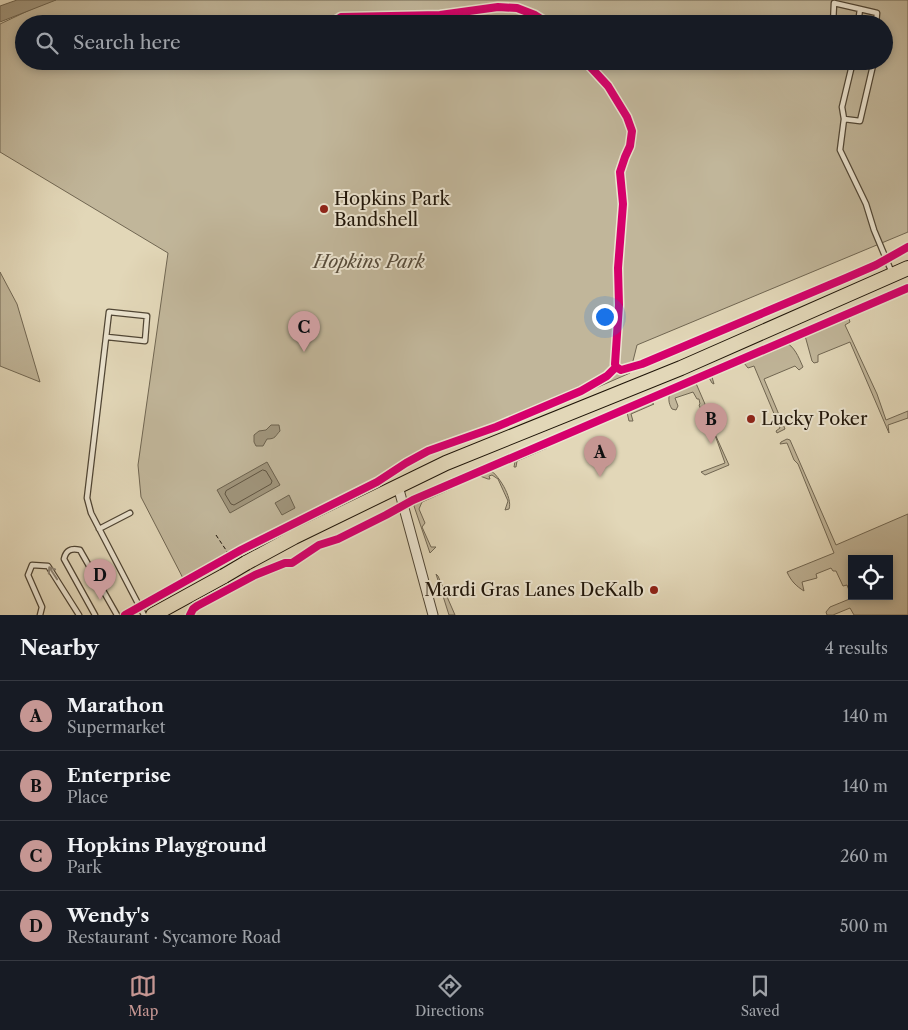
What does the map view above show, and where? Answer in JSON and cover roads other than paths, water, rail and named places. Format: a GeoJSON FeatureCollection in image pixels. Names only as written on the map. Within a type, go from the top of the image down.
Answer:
{"type":"FeatureCollection","features":[{"type":"Feature","properties":{"kind":"main road"},"geometry":{"type":"LineString","coordinates":[[153,615],[170,611],[224,576],[294,537],[446,462],[681,368],[908,268]]}},
{"type":"Feature","properties":{"kind":"street"},"geometry":{"type":"LineString","coordinates":[[398,486],[433,615]]}},
{"type":"Feature","properties":{"kind":"lane"},"geometry":{"type":"LineString","coordinates":[[833,15],[834,3],[860,8],[877,13],[877,15]]}},
{"type":"Feature","properties":{"kind":"lane"},"geometry":{"type":"LineString","coordinates":[[859,15],[860,8]]}},
{"type":"Feature","properties":{"kind":"lane"},"geometry":{"type":"LineString","coordinates":[[851,70],[842,107],[844,119],[840,150],[866,204],[874,230],[893,274]]}},
{"type":"Feature","properties":{"kind":"lane"},"geometry":{"type":"LineString","coordinates":[[844,119],[860,121],[872,70]]}},
{"type":"Feature","properties":{"kind":"lane"},"geometry":{"type":"LineString","coordinates":[[107,337],[144,341],[147,316],[110,312],[87,492],[90,513],[144,615]]}},
{"type":"Feature","properties":{"kind":"lane"},"geometry":{"type":"LineString","coordinates":[[99,529],[130,513]]}},
{"type":"Feature","properties":{"kind":"lane"},"geometry":{"type":"LineString","coordinates":[[95,615],[64,559],[65,554],[69,550],[80,550],[117,615]]}},
{"type":"Feature","properties":{"kind":"lane"},"geometry":{"type":"LineString","coordinates":[[40,615],[42,607],[28,575],[32,565],[37,564],[48,566],[79,615]]}},
{"type":"Feature","properties":{"kind":"water"},"geometry":{"type":"Polygon","coordinates":[[[17,0],[56,0],[0,22],[0,6],[17,0]]]}},
{"type":"Feature","properties":{"kind":"water"},"geometry":{"type":"Polygon","coordinates":[[[271,425],[279,425],[280,431],[274,438],[267,439],[263,446],[256,446],[254,435],[259,431],[266,430],[271,425]]]}},
{"type":"Feature","properties":{"kind":"water"},"geometry":{"type":"Polygon","coordinates":[[[267,462],[280,485],[230,513],[217,490],[267,462]]]}},
{"type":"Feature","properties":{"kind":"water"},"geometry":{"type":"Polygon","coordinates":[[[289,495],[295,508],[282,515],[275,503],[289,495]]]}},
{"type":"Feature","properties":{"kind":"place","name":"Hopkins Park Bandshell"},"geometry":{"type":"Point","coordinates":[324,209]}},
{"type":"Feature","properties":{"kind":"place","name":"Hopkins Playground"},"geometry":{"type":"Point","coordinates":[304,352]}},
{"type":"Feature","properties":{"kind":"place","name":"Lucky Poker"},"geometry":{"type":"Point","coordinates":[751,419]}},
{"type":"Feature","properties":{"kind":"place","name":"Enterprise"},"geometry":{"type":"Point","coordinates":[711,444]}},
{"type":"Feature","properties":{"kind":"place","name":"Marathon"},"geometry":{"type":"Point","coordinates":[600,477]}},
{"type":"Feature","properties":{"kind":"place","name":"Mardi Gras Lanes DeKalb"},"geometry":{"type":"Point","coordinates":[654,590]}},
{"type":"Feature","properties":{"kind":"place","name":"Wendy's"},"geometry":{"type":"Point","coordinates":[100,600]}},
{"type":"Feature","properties":{"kind":"park label","name":"Hopkins Park"},"geometry":{"type":"Point","coordinates":[369,262]}}]}
